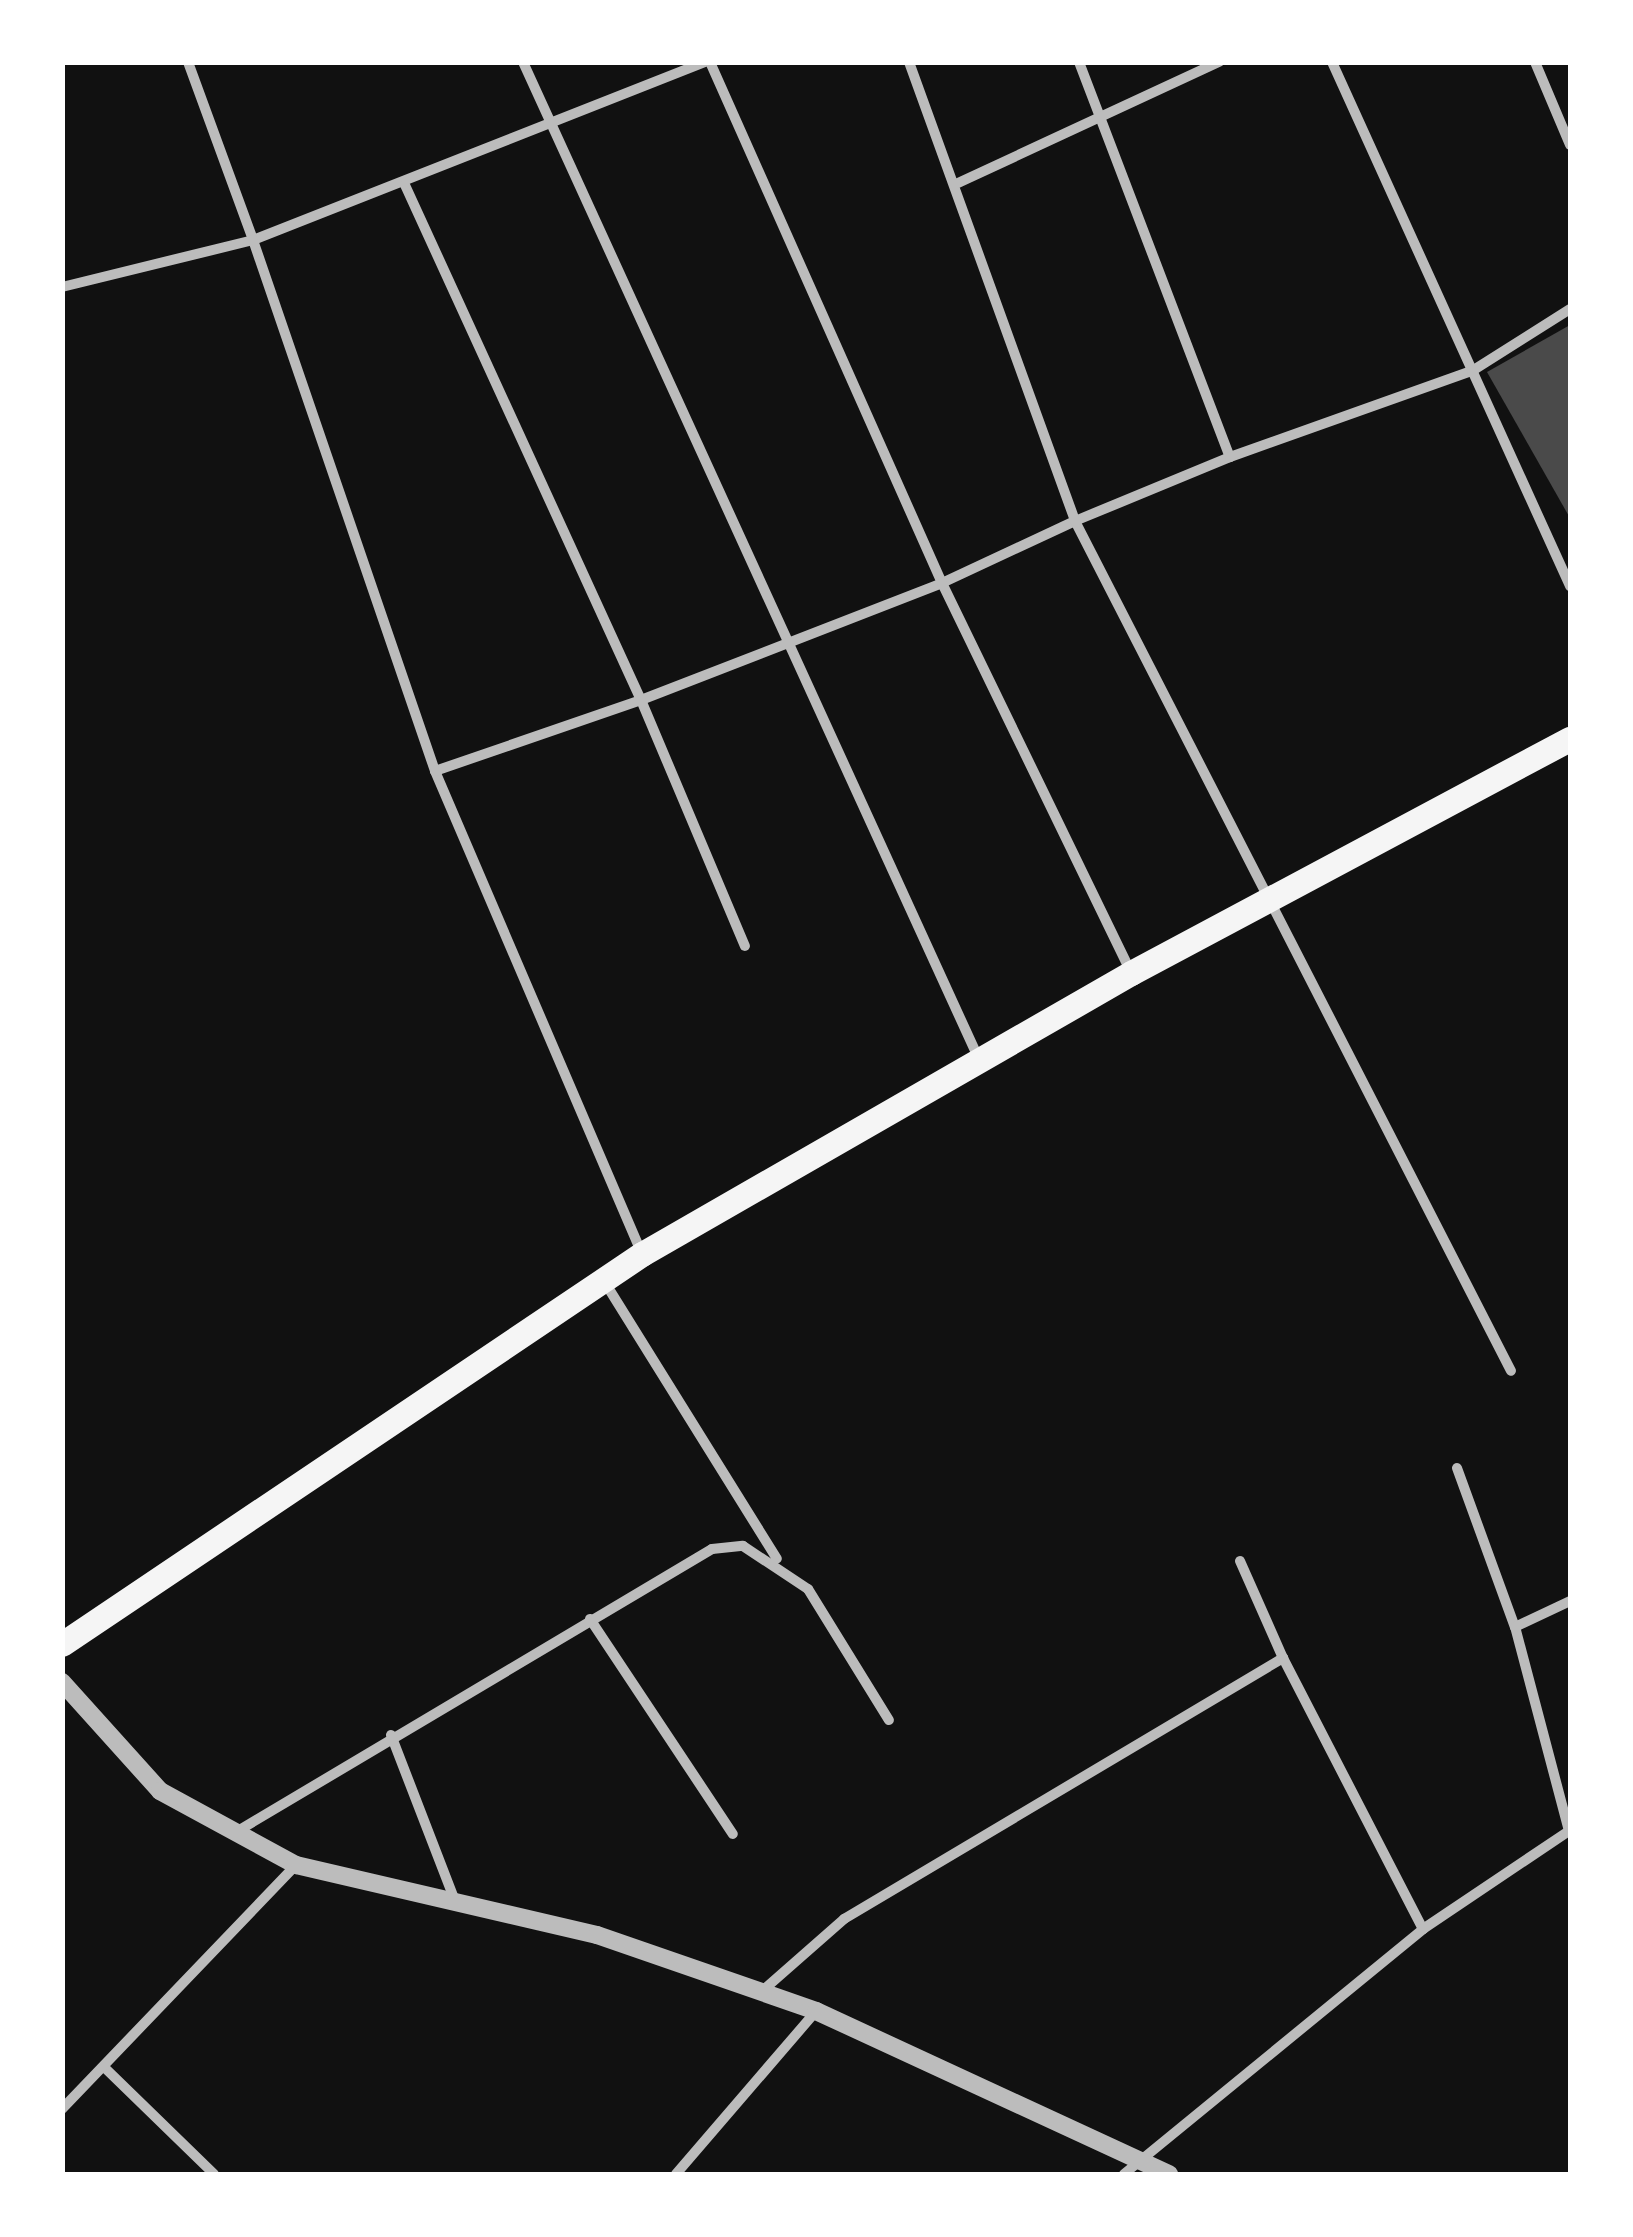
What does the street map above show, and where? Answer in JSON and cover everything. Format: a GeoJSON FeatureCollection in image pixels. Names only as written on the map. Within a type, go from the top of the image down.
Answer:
{"type":"FeatureCollection","features":[{"type":"Feature","properties":{"kind":"main road"},"geometry":{"type":"LineString","coordinates":[[62,1644],[642,1254],[982,1065],[1131,973],[1570,739]]}},
{"type":"Feature","properties":{"kind":"street"},"geometry":{"type":"LineString","coordinates":[[188,62],[435,771],[642,1254]]}},
{"type":"Feature","properties":{"kind":"street"},"geometry":{"type":"LineString","coordinates":[[522,62],[782,642],[982,1065]]}},
{"type":"Feature","properties":{"kind":"street"},"geometry":{"type":"LineString","coordinates":[[62,287],[252,240],[550,129],[708,62],[942,584],[1131,973]]}},
{"type":"Feature","properties":{"kind":"street"},"geometry":{"type":"LineString","coordinates":[[909,62],[958,183],[1075,521],[1276,897],[1512,1371]]}},
{"type":"Feature","properties":{"kind":"street"},"geometry":{"type":"LineString","coordinates":[[1079,62],[1230,457]]}},
{"type":"Feature","properties":{"kind":"street"},"geometry":{"type":"LineString","coordinates":[[958,183],[1219,62]]}},
{"type":"Feature","properties":{"kind":"street"},"geometry":{"type":"LineString","coordinates":[[1332,62],[1570,586]]}},
{"type":"Feature","properties":{"kind":"street"},"geometry":{"type":"LineString","coordinates":[[1534,62],[1570,146]]}},
{"type":"Feature","properties":{"kind":"street"},"geometry":{"type":"LineString","coordinates":[[405,185],[641,700],[745,946]]}},
{"type":"Feature","properties":{"kind":"street"},"geometry":{"type":"LineString","coordinates":[[435,771],[641,700],[782,642],[942,584],[1075,521],[1230,457],[1472,371],[1570,309]]}},
{"type":"Feature","properties":{"kind":"street"},"geometry":{"type":"LineString","coordinates":[[603,1280],[779,1562],[808,1589],[889,1720]]}},
{"type":"Feature","properties":{"kind":"street"},"geometry":{"type":"LineString","coordinates":[[1124,2174],[1423,1929],[1570,1831],[1515,1627],[1457,1468]]}},
{"type":"Feature","properties":{"kind":"street"},"geometry":{"type":"LineString","coordinates":[[236,1832],[391,1735],[712,1549],[743,1546],[779,1562]]}},
{"type":"Feature","properties":{"kind":"street"},"geometry":{"type":"LineString","coordinates":[[1240,1560],[1283,1658],[1423,1929]]}},
{"type":"Feature","properties":{"kind":"street"},"geometry":{"type":"LineString","coordinates":[[1515,1627],[1570,1601]]}},
{"type":"Feature","properties":{"kind":"street"},"geometry":{"type":"LineString","coordinates":[[590,1620],[733,1834]]}},
{"type":"Feature","properties":{"kind":"street"},"geometry":{"type":"LineString","coordinates":[[761,1992],[844,1919],[1283,1658]]}},
{"type":"Feature","properties":{"kind":"street"},"geometry":{"type":"LineString","coordinates":[[62,1682],[160,1791],[296,1864],[597,1935],[816,2011],[1169,2174]]}},
{"type":"Feature","properties":{"kind":"street"},"geometry":{"type":"LineString","coordinates":[[391,1735],[456,1902]]}},
{"type":"Feature","properties":{"kind":"street"},"geometry":{"type":"LineString","coordinates":[[62,2109],[296,1864]]}},
{"type":"Feature","properties":{"kind":"street"},"geometry":{"type":"LineString","coordinates":[[676,2174],[816,2011]]}},
{"type":"Feature","properties":{"kind":"street"},"geometry":{"type":"LineString","coordinates":[[105,2068],[214,2174]]}},
{"type":"Feature","properties":{"kind":"building"},"geometry":{"type":"Polygon","coordinates":[[[1570,325],[1570,518],[1487,372],[1570,325]]]}}]}
